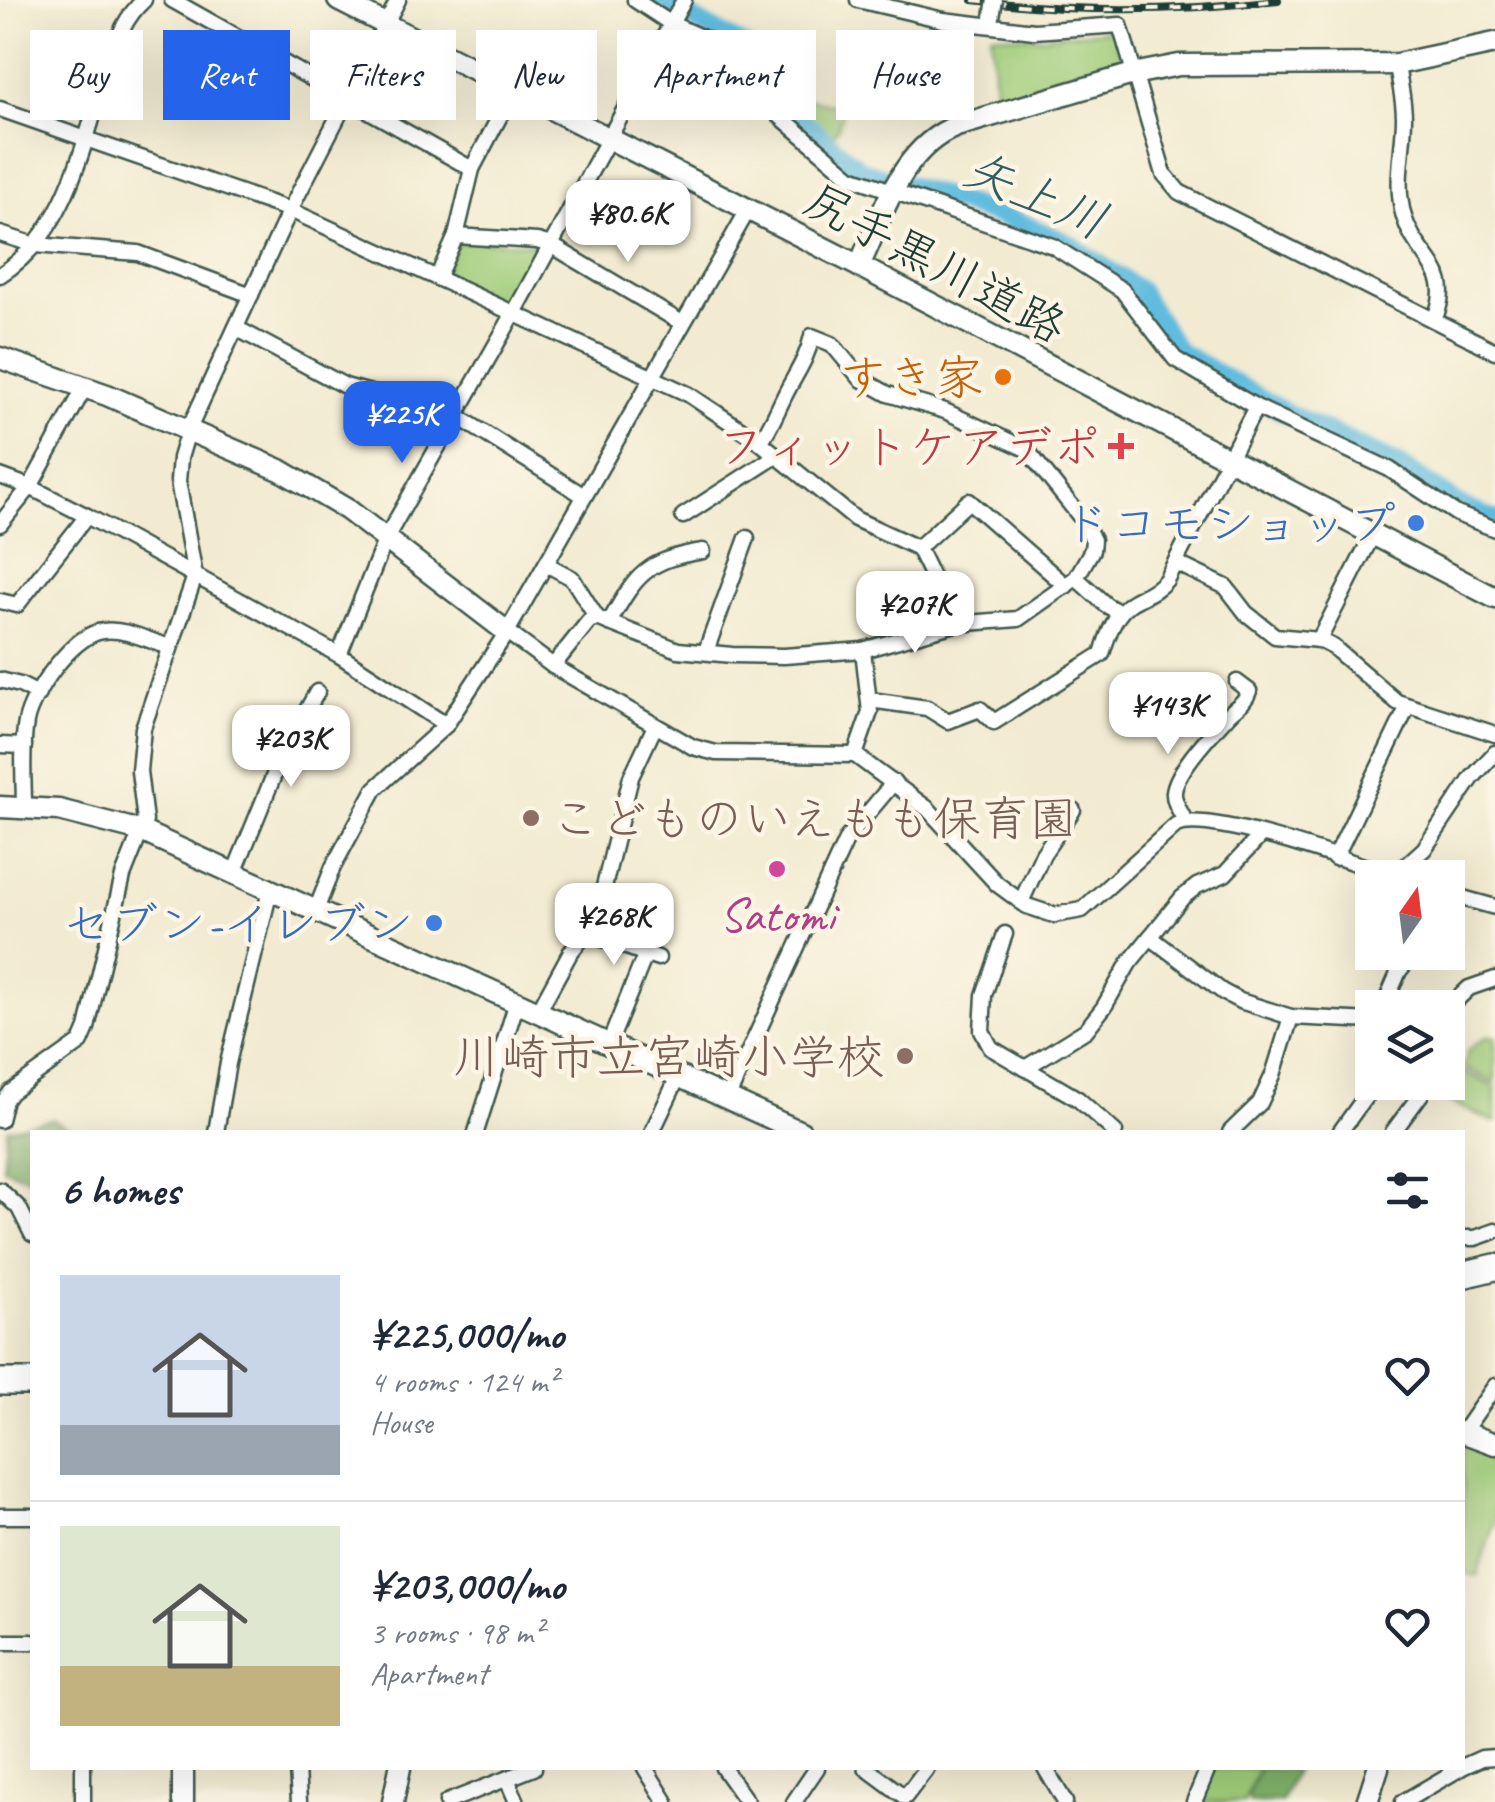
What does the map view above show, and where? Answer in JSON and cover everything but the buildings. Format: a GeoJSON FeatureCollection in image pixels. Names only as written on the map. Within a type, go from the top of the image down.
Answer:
{"type":"FeatureCollection","features":[{"type":"Feature","properties":{"kind":"highway"},"geometry":{"type":"LineString","coordinates":[[1465,1274],[1495,1267]]}},
{"type":"Feature","properties":{"kind":"highway"},"geometry":{"type":"LineString","coordinates":[[1465,1291],[1495,1284]]}},
{"type":"Feature","properties":{"kind":"highway"},"geometry":{"type":"LineString","coordinates":[[0,1367],[30,1367]]}},
{"type":"Feature","properties":{"kind":"highway"},"geometry":{"type":"LineString","coordinates":[[0,1382],[30,1382]]}},
{"type":"Feature","properties":{"kind":"street"},"geometry":{"type":"LineString","coordinates":[[172,0],[310,77]]}},
{"type":"Feature","properties":{"kind":"street","name":"尻手黒川道路"},"geometry":{"type":"LineString","coordinates":[[338,0],[476,72]]}},
{"type":"Feature","properties":{"kind":"street"},"geometry":{"type":"LineString","coordinates":[[382,30],[398,0]]}},
{"type":"Feature","properties":{"kind":"street"},"geometry":{"type":"LineString","coordinates":[[635,0],[677,11],[740,55],[774,111],[851,177],[896,187],[1053,246],[1122,290],[1175,359],[1256,407],[1389,468],[1457,514],[1495,529]]}},
{"type":"Feature","properties":{"kind":"street"},"geometry":{"type":"LineString","coordinates":[[858,0],[943,20],[991,21],[1034,31],[1120,25],[1164,174],[1179,192],[1495,351]]}},
{"type":"Feature","properties":{"kind":"street"},"geometry":{"type":"LineString","coordinates":[[991,21],[994,0]]}},
{"type":"Feature","properties":{"kind":"street"},"geometry":{"type":"LineString","coordinates":[[0,275],[35,245],[62,204],[134,3]]}},
{"type":"Feature","properties":{"kind":"street"},"geometry":{"type":"LineString","coordinates":[[339,655],[386,538],[514,314],[677,11]]}},
{"type":"Feature","properties":{"kind":"street"},"geometry":{"type":"LineString","coordinates":[[860,266],[896,187],[916,154],[940,132],[1134,74],[1180,65],[1397,64],[1495,43]]}},
{"type":"Feature","properties":{"kind":"street"},"geometry":{"type":"LineString","coordinates":[[1397,64],[1404,114],[1398,173],[1400,200],[1405,221],[1442,283],[1441,303],[1434,320]]}},
{"type":"Feature","properties":{"kind":"street"},"geometry":{"type":"LineString","coordinates":[[0,109],[290,210],[688,394],[760,442],[855,519],[918,548],[955,624]]}},
{"type":"Feature","properties":{"kind":"street"},"geometry":{"type":"LineString","coordinates":[[0,1120],[11,1092],[80,1042],[87,1028],[123,876],[145,821],[139,770],[142,728],[195,576],[178,481],[180,458],[188,431],[290,210],[339,120]]}},
{"type":"Feature","properties":{"kind":"street"},"geometry":{"type":"LineString","coordinates":[[387,120],[472,169]]}},
{"type":"Feature","properties":{"kind":"street"},"geometry":{"type":"LineString","coordinates":[[437,278],[456,236],[472,169],[497,120]]}},
{"type":"Feature","properties":{"kind":"street","name":"尻手黒川道路"},"geometry":{"type":"LineString","coordinates":[[569,120],[860,266],[1495,598]]}},
{"type":"Feature","properties":{"kind":"street"},"geometry":{"type":"LineString","coordinates":[[316,910],[332,867],[376,789],[446,725],[508,632],[650,376],[748,210]]}},
{"type":"Feature","properties":{"kind":"street"},"geometry":{"type":"LineString","coordinates":[[0,234],[35,245],[138,253],[251,295]]}},
{"type":"Feature","properties":{"kind":"street"},"geometry":{"type":"LineString","coordinates":[[456,236],[551,245],[682,323]]}},
{"type":"Feature","properties":{"kind":"street"},"geometry":{"type":"LineString","coordinates":[[236,328],[345,386],[456,416],[584,496]]}},
{"type":"Feature","properties":{"kind":"street"},"geometry":{"type":"LineString","coordinates":[[553,666],[589,621],[603,620],[678,650],[784,656],[862,650],[955,624],[1018,619],[1071,582],[1092,550],[1093,540],[1082,518],[1026,449],[945,411],[888,394],[861,380],[832,344],[812,336],[808,356],[782,400],[777,418],[760,442]]}},
{"type":"Feature","properties":{"kind":"street"},"geometry":{"type":"LineString","coordinates":[[0,358],[85,388],[280,470],[348,510],[553,666],[693,747],[716,753],[855,756],[928,808],[997,884],[1021,902],[1054,915],[1082,910],[1185,821],[1204,821],[1261,835],[1355,864]]}},
{"type":"Feature","properties":{"kind":"street"},"geometry":{"type":"LineString","coordinates":[[0,524],[30,487],[85,388]]}},
{"type":"Feature","properties":{"kind":"street"},"geometry":{"type":"LineString","coordinates":[[870,700],[927,708],[954,722],[980,709],[994,722],[1102,654],[1120,613],[1129,604],[1158,590],[1176,563],[1256,407]]}},
{"type":"Feature","properties":{"kind":"street"},"geometry":{"type":"LineString","coordinates":[[683,516],[776,456]]}},
{"type":"Feature","properties":{"kind":"street"},"geometry":{"type":"LineString","coordinates":[[0,476],[87,516],[339,655],[446,725]]}},
{"type":"Feature","properties":{"kind":"street"},"geometry":{"type":"LineString","coordinates":[[918,548],[969,501],[1071,582],[1120,613]]}},
{"type":"Feature","properties":{"kind":"street"},"geometry":{"type":"LineString","coordinates":[[0,601],[17,605],[87,516]]}},
{"type":"Feature","properties":{"kind":"street"},"geometry":{"type":"LineString","coordinates":[[1319,640],[1373,534]]}},
{"type":"Feature","properties":{"kind":"street"},"geometry":{"type":"LineString","coordinates":[[706,650],[747,538]]}},
{"type":"Feature","properties":{"kind":"street"},"geometry":{"type":"LineString","coordinates":[[603,620],[647,568],[704,551]]}},
{"type":"Feature","properties":{"kind":"street"},"geometry":{"type":"LineString","coordinates":[[1176,563],[1226,587],[1246,613],[1276,636],[1319,640],[1333,647],[1396,702],[1495,734]]}},
{"type":"Feature","properties":{"kind":"street"},"geometry":{"type":"LineString","coordinates":[[546,564],[572,578],[603,620]]}},
{"type":"Feature","properties":{"kind":"street"},"geometry":{"type":"LineString","coordinates":[[24,808],[28,713],[72,646],[101,631],[120,631],[170,647]]}},
{"type":"Feature","properties":{"kind":"street"},"geometry":{"type":"LineString","coordinates":[[855,756],[870,712],[862,650]]}},
{"type":"Feature","properties":{"kind":"street"},"geometry":{"type":"LineString","coordinates":[[0,680],[20,684],[38,694]]}},
{"type":"Feature","properties":{"kind":"street"},"geometry":{"type":"LineString","coordinates":[[1185,821],[1173,798],[1174,787],[1202,744],[1246,700],[1249,691],[1237,682]]}},
{"type":"Feature","properties":{"kind":"street"},"geometry":{"type":"LineString","coordinates":[[234,873],[283,753],[316,692]]}},
{"type":"Feature","properties":{"kind":"street"},"geometry":{"type":"LineString","coordinates":[[1335,858],[1408,706]]}},
{"type":"Feature","properties":{"kind":"street"},"geometry":{"type":"LineString","coordinates":[[538,1012],[599,907],[631,776],[654,726]]}},
{"type":"Feature","properties":{"kind":"street"},"geometry":{"type":"LineString","coordinates":[[0,744],[24,746]]}},
{"type":"Feature","properties":{"kind":"street"},"geometry":{"type":"LineString","coordinates":[[1413,860],[1472,778],[1495,753]]}},
{"type":"Feature","properties":{"kind":"street"},"geometry":{"type":"LineString","coordinates":[[728,1098],[847,838],[894,782]]}},
{"type":"Feature","properties":{"kind":"street"},"geometry":{"type":"LineString","coordinates":[[0,807],[69,812],[142,830],[797,1130]]}},
{"type":"Feature","properties":{"kind":"street"},"geometry":{"type":"LineString","coordinates":[[1021,902],[1043,854],[1073,810]]}},
{"type":"Feature","properties":{"kind":"street"},"geometry":{"type":"LineString","coordinates":[[1025,1068],[1086,1030],[1104,1007],[1128,962],[1182,898],[1196,886],[1225,874],[1261,835]]}},
{"type":"Feature","properties":{"kind":"street"},"geometry":{"type":"LineString","coordinates":[[216,1130],[228,1063],[270,890]]}},
{"type":"Feature","properties":{"kind":"street"},"geometry":{"type":"LineString","coordinates":[[1465,902],[1495,907]]}},
{"type":"Feature","properties":{"kind":"street"},"geometry":{"type":"LineString","coordinates":[[586,933],[652,956],[610,1044]]}},
{"type":"Feature","properties":{"kind":"street"},"geometry":{"type":"LineString","coordinates":[[1005,934],[984,995],[982,1031],[991,1048],[1078,1099],[1113,1130]]}},
{"type":"Feature","properties":{"kind":"street"},"geometry":{"type":"LineString","coordinates":[[1150,936],[1240,1001],[1291,1016],[1355,1020]]}},
{"type":"Feature","properties":{"kind":"street"},"geometry":{"type":"LineString","coordinates":[[1465,992],[1495,979]]}},
{"type":"Feature","properties":{"kind":"street"},"geometry":{"type":"LineString","coordinates":[[477,1130],[517,1002]]}},
{"type":"Feature","properties":{"kind":"street"},"geometry":{"type":"LineString","coordinates":[[1232,1130],[1260,1103],[1291,1016]]}},
{"type":"Feature","properties":{"kind":"street"},"geometry":{"type":"LineString","coordinates":[[653,1130],[678,1077]]}},
{"type":"Feature","properties":{"kind":"street"},"geometry":{"type":"LineString","coordinates":[[1341,1130],[1363,1100]]}},
{"type":"Feature","properties":{"kind":"street"},"geometry":{"type":"LineString","coordinates":[[1394,1130],[1417,1100]]}},
{"type":"Feature","properties":{"kind":"street"},"geometry":{"type":"LineString","coordinates":[[0,1190],[19,1208],[30,1230]]}},
{"type":"Feature","properties":{"kind":"street"},"geometry":{"type":"LineString","coordinates":[[1465,1238],[1495,1231]]}},
{"type":"Feature","properties":{"kind":"street"},"geometry":{"type":"LineString","coordinates":[[1465,1429],[1495,1386]]}},
{"type":"Feature","properties":{"kind":"street"},"geometry":{"type":"LineString","coordinates":[[1465,1433],[1495,1444]]}},
{"type":"Feature","properties":{"kind":"street"},"geometry":{"type":"LineString","coordinates":[[0,1516],[30,1516]]}},
{"type":"Feature","properties":{"kind":"street"},"geometry":{"type":"LineString","coordinates":[[0,1642],[30,1642]]}},
{"type":"Feature","properties":{"kind":"street"},"geometry":{"type":"LineString","coordinates":[[1465,1766],[1495,1757]]}},
{"type":"Feature","properties":{"kind":"street"},"geometry":{"type":"LineString","coordinates":[[82,1770],[82,1802]]}},
{"type":"Feature","properties":{"kind":"street"},"geometry":{"type":"LineString","coordinates":[[183,1770],[183,1802]]}},
{"type":"Feature","properties":{"kind":"street"},"geometry":{"type":"LineString","coordinates":[[297,1770],[299,1802]]}},
{"type":"Feature","properties":{"kind":"street"},"geometry":{"type":"LineString","coordinates":[[394,1802],[400,1770]]}},
{"type":"Feature","properties":{"kind":"street"},"geometry":{"type":"LineString","coordinates":[[448,1802],[528,1770]]}},
{"type":"Feature","properties":{"kind":"street"},"geometry":{"type":"LineString","coordinates":[[646,1770],[666,1802]]}},
{"type":"Feature","properties":{"kind":"street"},"geometry":{"type":"LineString","coordinates":[[724,1770],[747,1802]]}},
{"type":"Feature","properties":{"kind":"street"},"geometry":{"type":"LineString","coordinates":[[794,1802],[812,1770]]}},
{"type":"Feature","properties":{"kind":"street"},"geometry":{"type":"LineString","coordinates":[[868,1770],[902,1800],[925,1770]]}},
{"type":"Feature","properties":{"kind":"street"},"geometry":{"type":"LineString","coordinates":[[1048,1770],[1065,1802]]}},
{"type":"Feature","properties":{"kind":"street"},"geometry":{"type":"LineString","coordinates":[[1194,1802],[1207,1770]]}},
{"type":"Feature","properties":{"kind":"street"},"geometry":{"type":"LineString","coordinates":[[1368,1802],[1377,1770]]}},
{"type":"Feature","properties":{"kind":"street"},"geometry":{"type":"LineString","coordinates":[[1402,1802],[1457,1770]]}},
{"type":"Feature","properties":{"kind":"street"},"geometry":{"type":"LineString","coordinates":[[506,1778],[517,1802]]}},
{"type":"Feature","properties":{"kind":"green space"},"geometry":{"type":"Polygon","coordinates":[[[1107,30],[1115,35],[1123,59],[1118,68],[996,103],[991,34],[1039,37],[1107,30]]]}},
{"type":"Feature","properties":{"kind":"green space"},"geometry":{"type":"Polygon","coordinates":[[[816,101],[836,106],[836,120],[840,120],[831,138],[807,120],[816,120],[816,101]]]}},
{"type":"Feature","properties":{"kind":"green space"},"geometry":{"type":"Polygon","coordinates":[[[467,240],[536,244],[540,249],[513,302],[504,305],[448,278],[445,269],[457,244],[467,240]]]}},
{"type":"Feature","properties":{"kind":"green space"},"geometry":{"type":"Polygon","coordinates":[[[1486,1037],[1495,1037],[1495,1083],[1465,1068],[1468,1050],[1486,1037]]]}},
{"type":"Feature","properties":{"kind":"green space"},"geometry":{"type":"Polygon","coordinates":[[[1465,1073],[1495,1087],[1495,1122],[1446,1101],[1465,1100],[1465,1073]]]}},
{"type":"Feature","properties":{"kind":"green space"},"geometry":{"type":"Polygon","coordinates":[[[52,1119],[71,1130],[30,1130],[30,1179],[3,1168],[7,1129],[52,1119]]]}},
{"type":"Feature","properties":{"kind":"green space"},"geometry":{"type":"Polygon","coordinates":[[[1465,1442],[1495,1454],[1495,1520],[1477,1576],[1465,1573],[1465,1442]]]}},
{"type":"Feature","properties":{"kind":"green space"},"geometry":{"type":"Polygon","coordinates":[[[1209,1770],[1257,1770],[1244,1802],[1195,1802],[1209,1770]]]}},
{"type":"Feature","properties":{"kind":"green space"},"geometry":{"type":"Polygon","coordinates":[[[1258,1770],[1296,1770],[1281,1802],[1249,1802],[1248,1794],[1258,1770]]]}},
{"type":"Feature","properties":{"kind":"waterway","name":"矢上川"},"geometry":{"type":"LineString","coordinates":[[656,0],[754,52],[788,109],[860,170],[1016,221],[1069,244],[1138,290],[1177,351],[1282,411],[1401,466],[1465,509],[1495,520]]}},
{"type":"Feature","properties":{"kind":"railway"},"geometry":{"type":"LineString","coordinates":[[973,0],[1125,9],[1278,0]]}},
{"type":"Feature","properties":{"kind":"place","name":"すき家"},"geometry":{"type":"Point","coordinates":[1003,377]}},
{"type":"Feature","properties":{"kind":"place","name":"フィットケアデポ"},"geometry":{"type":"Point","coordinates":[1121,446]}},
{"type":"Feature","properties":{"kind":"place","name":"ドコモショップ"},"geometry":{"type":"Point","coordinates":[1416,523]}},
{"type":"Feature","properties":{"kind":"place","name":"こどものいえもも保育園"},"geometry":{"type":"Point","coordinates":[531,818]}},
{"type":"Feature","properties":{"kind":"place","name":"Satomi"},"geometry":{"type":"Point","coordinates":[777,869]}},
{"type":"Feature","properties":{"kind":"place","name":"セブン-イレブン"},"geometry":{"type":"Point","coordinates":[434,923]}},
{"type":"Feature","properties":{"kind":"place","name":"川崎市立宮崎小学校"},"geometry":{"type":"Point","coordinates":[905,1056]}}]}
